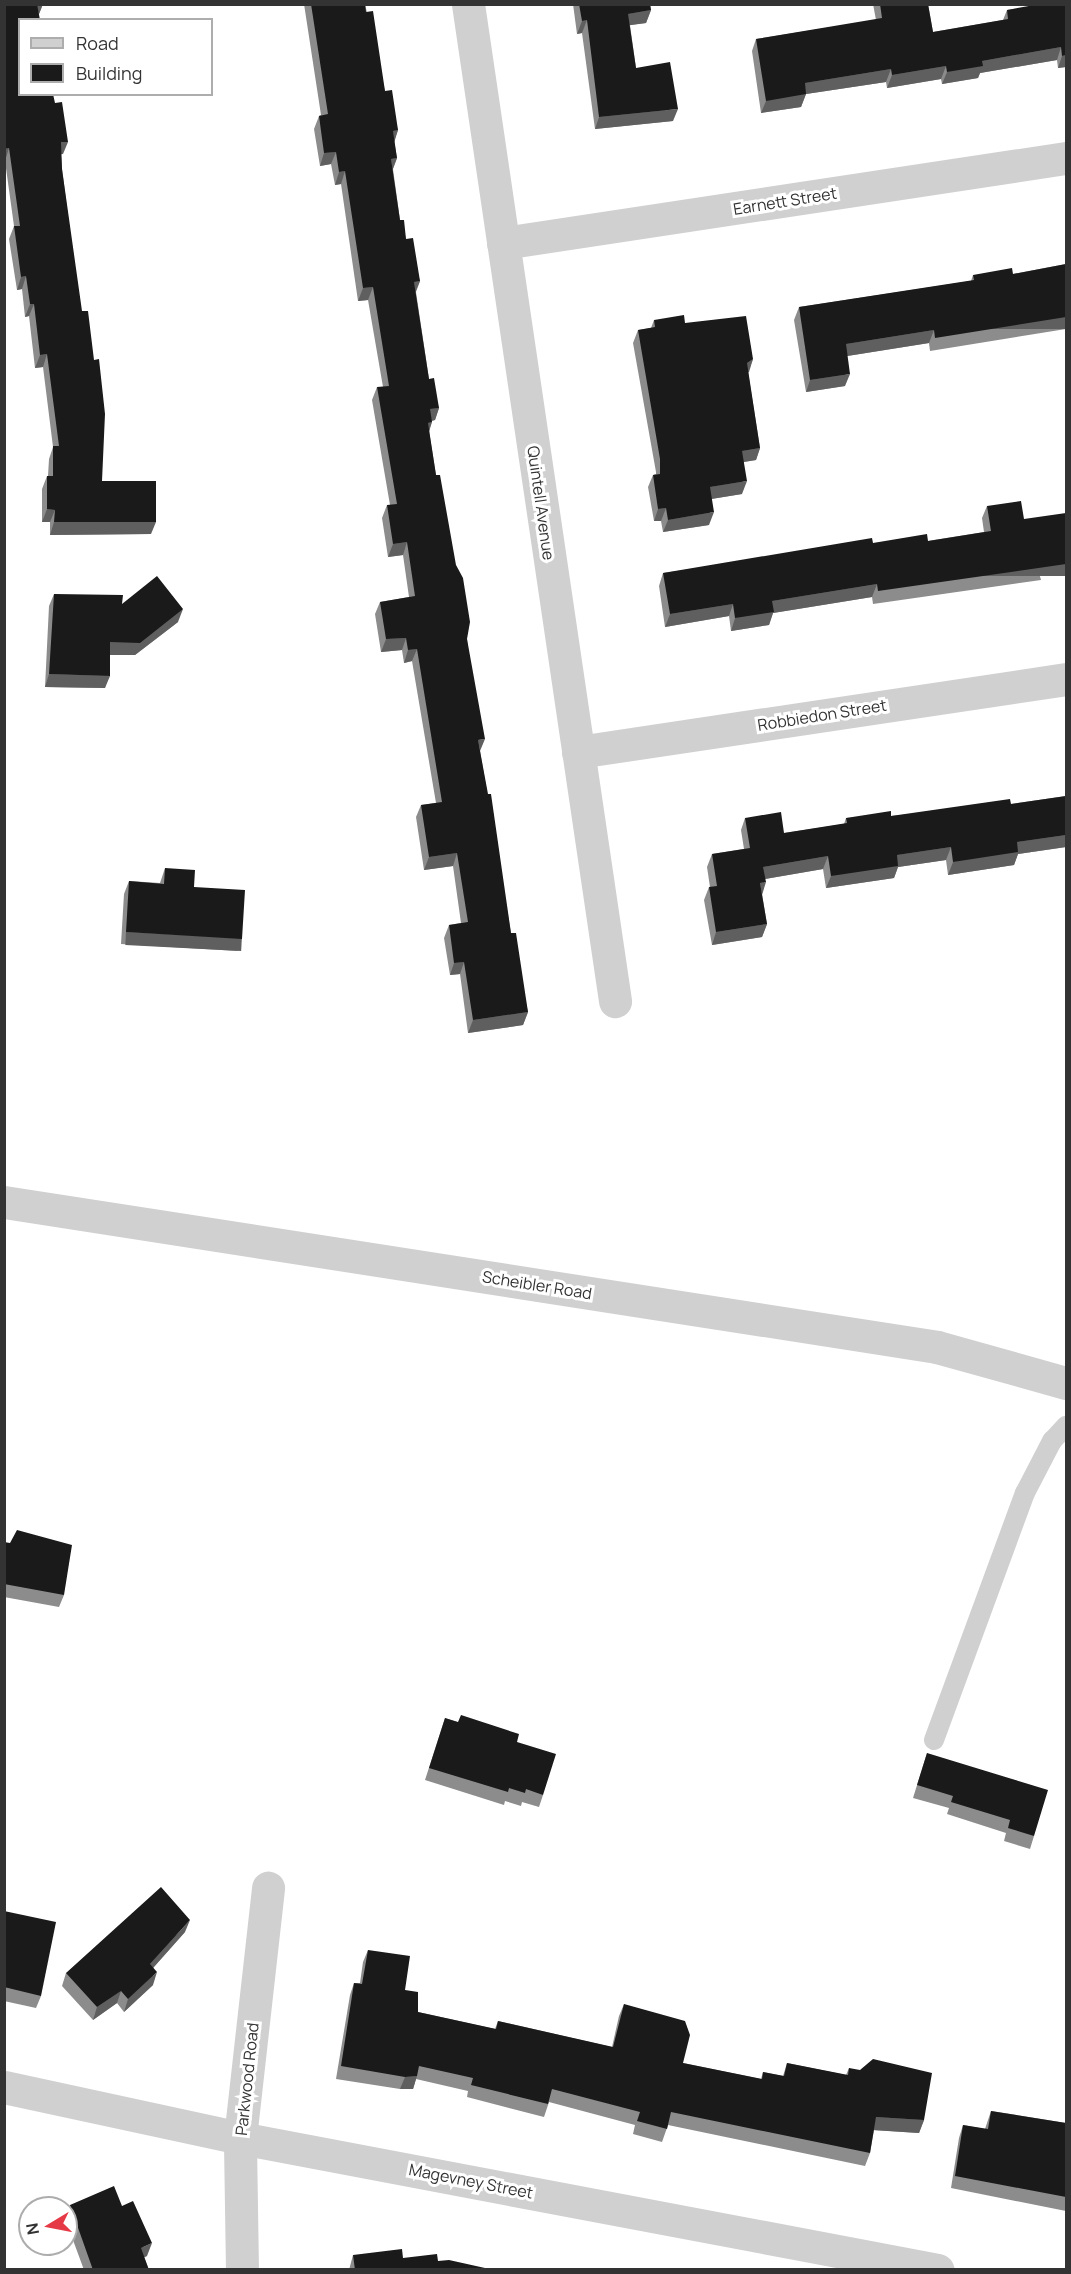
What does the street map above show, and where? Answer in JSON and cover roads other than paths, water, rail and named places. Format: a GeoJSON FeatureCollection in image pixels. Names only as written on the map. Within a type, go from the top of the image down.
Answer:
{"type":"FeatureCollection","features":[{"type":"Feature","properties":{"kind":"street","name":"Quintell Avenue"},"geometry":{"type":"LineString","coordinates":[[468,4],[615,1001]]}},
{"type":"Feature","properties":{"kind":"street","name":"Earnett Street"},"geometry":{"type":"LineString","coordinates":[[503,243],[1066,158]]}},
{"type":"Feature","properties":{"kind":"street","name":"Robbiedon Street"},"geometry":{"type":"LineString","coordinates":[[578,752],[1066,679]]}},
{"type":"Feature","properties":{"kind":"street","name":"Scheibler Road"},"geometry":{"type":"LineString","coordinates":[[4,1202],[937,1347],[1066,1383]]}},
{"type":"Feature","properties":{"kind":"street","name":"Parkwood Road"},"geometry":{"type":"LineString","coordinates":[[243,2270],[240,2138],[268,1888]]}},
{"type":"Feature","properties":{"kind":"street","name":"Magevney Street"},"geometry":{"type":"LineString","coordinates":[[4,2087],[240,2138],[938,2270]]}},
{"type":"Feature","properties":{"kind":"lane"},"geometry":{"type":"LineString","coordinates":[[934,1740],[1025,1493],[1052,1441],[1066,1426]]}}]}
